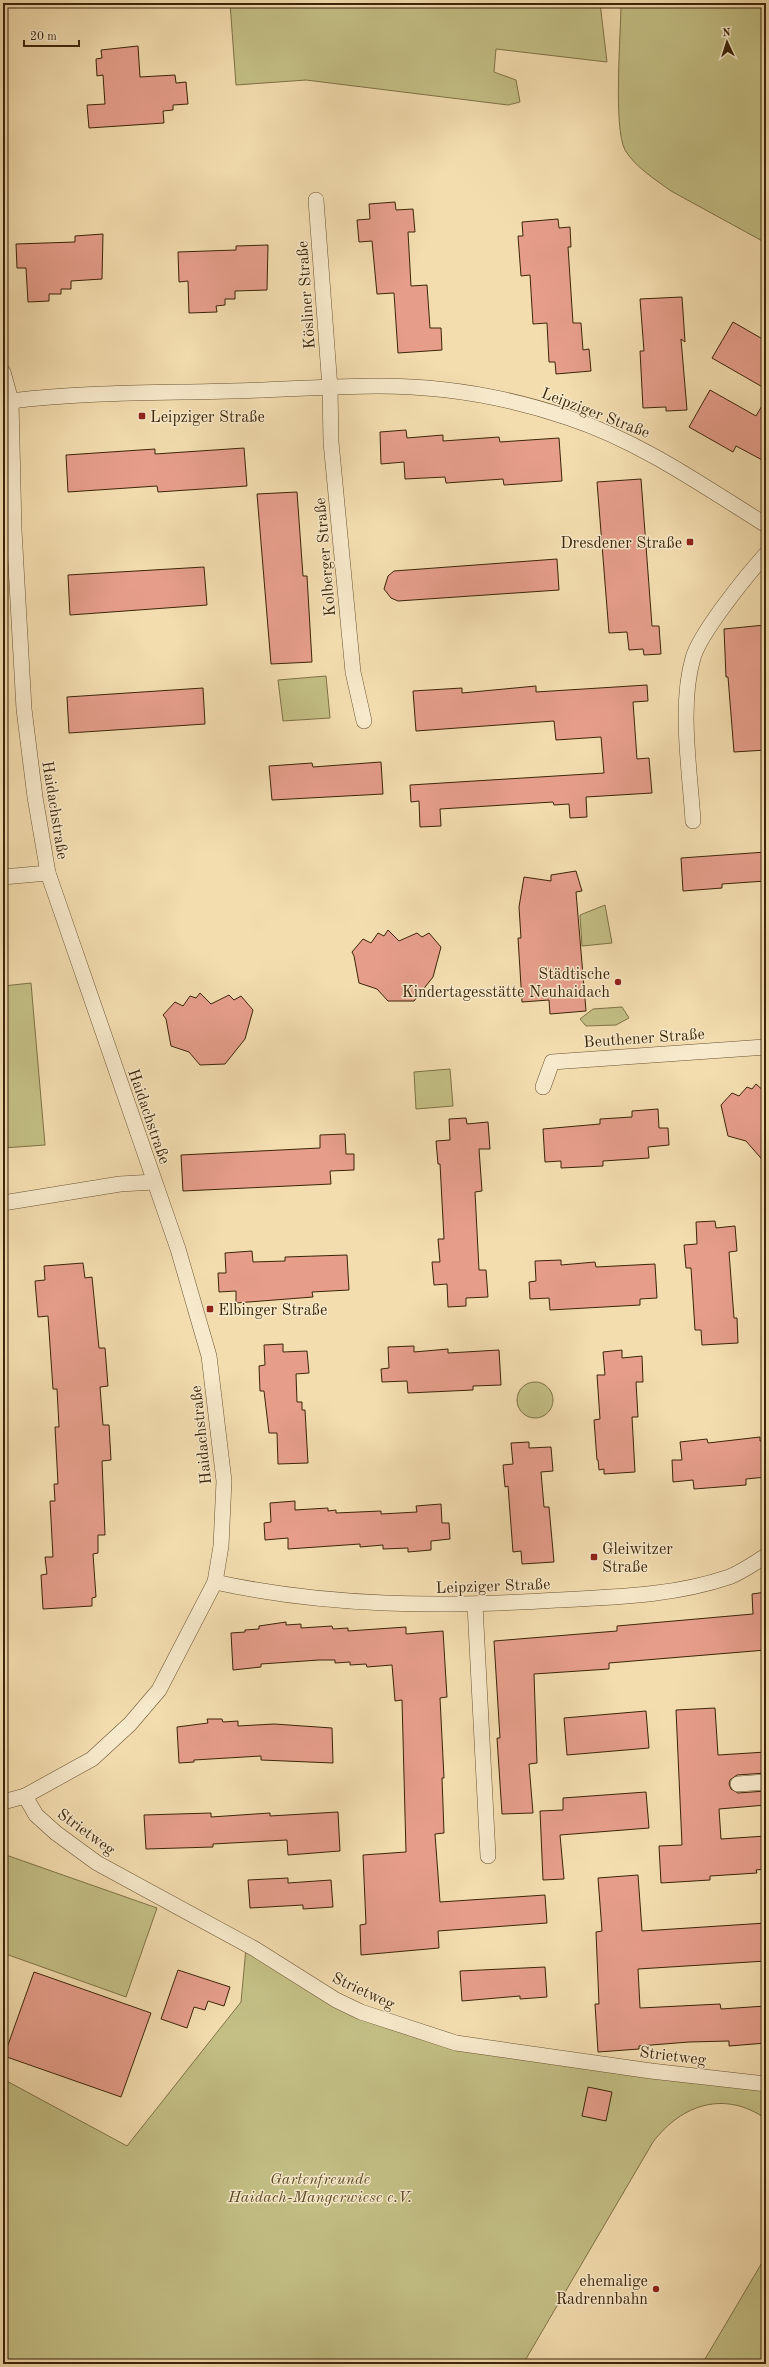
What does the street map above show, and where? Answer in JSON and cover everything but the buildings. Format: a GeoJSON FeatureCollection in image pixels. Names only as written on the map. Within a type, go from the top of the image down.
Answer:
{"type":"FeatureCollection","features":[{"type":"Feature","properties":{"kind":"street","name":"Kösliner Straße"},"geometry":{"type":"LineString","coordinates":[[316,200],[330,388]]}},
{"type":"Feature","properties":{"kind":"street","name":"Haidachstraße"},"geometry":{"type":"LineString","coordinates":[[3,372],[11,401],[14,530],[24,709],[35,797],[48,873],[178,1249],[209,1356],[224,1481],[221,1546],[215,1582],[159,1690],[130,1724],[92,1759],[26,1796]]}},
{"type":"Feature","properties":{"kind":"street","name":"Leipziger Straße"},"geometry":{"type":"LineString","coordinates":[[11,401],[70,396],[378,386],[451,391],[496,397],[570,418],[657,456],[766,525]]}},
{"type":"Feature","properties":{"kind":"street","name":"Kolberger Straße"},"geometry":{"type":"LineString","coordinates":[[330,388],[331,442],[353,672],[364,721]]}},
{"type":"Feature","properties":{"kind":"street"},"geometry":{"type":"LineString","coordinates":[[693,821],[686,710],[687,684],[693,657],[704,635],[766,554]]}},
{"type":"Feature","properties":{"kind":"street"},"geometry":{"type":"LineString","coordinates":[[3,877],[48,873]]}},
{"type":"Feature","properties":{"kind":"street","name":"Beuthener Straße"},"geometry":{"type":"LineString","coordinates":[[543,1087],[552,1062],[766,1047]]}},
{"type":"Feature","properties":{"kind":"street"},"geometry":{"type":"LineString","coordinates":[[3,1203],[120,1184],[154,1182]]}},
{"type":"Feature","properties":{"kind":"street","name":"Leipziger Straße"},"geometry":{"type":"LineString","coordinates":[[215,1582],[266,1592],[366,1603],[475,1605],[643,1596],[707,1584],[732,1576],[766,1556]]}},
{"type":"Feature","properties":{"kind":"street"},"geometry":{"type":"LineString","coordinates":[[475,1605],[488,1856]]}},
{"type":"Feature","properties":{"kind":"street"},"geometry":{"type":"LineString","coordinates":[[738,1784],[766,1782]]}},
{"type":"Feature","properties":{"kind":"street"},"geometry":{"type":"LineString","coordinates":[[3,1802],[26,1796]]}},
{"type":"Feature","properties":{"kind":"street","name":"Strietweg"},"geometry":{"type":"LineString","coordinates":[[26,1796],[36,1815],[56,1833],[96,1863],[242,1941],[336,2000],[361,2012],[456,2043],[651,2071],[766,2084]]}},
{"type":"Feature","properties":{"kind":"green space"},"geometry":{"type":"Polygon","coordinates":[[[230,3],[600,3],[607,62],[496,49],[494,72],[516,80],[520,102],[508,105],[306,80],[236,85],[230,3]]]}},
{"type":"Feature","properties":{"kind":"green space"},"geometry":{"type":"Polygon","coordinates":[[[621,3],[766,3],[766,243],[671,191],[640,168],[625,150],[621,138],[618,101],[621,3]]]}},
{"type":"Feature","properties":{"kind":"green space"},"geometry":{"type":"Polygon","coordinates":[[[326,676],[330,718],[283,721],[278,680],[326,676]]]}},
{"type":"Feature","properties":{"kind":"green space"},"geometry":{"type":"Polygon","coordinates":[[[605,905],[612,943],[582,946],[580,915],[605,905]]]}},
{"type":"Feature","properties":{"kind":"green space"},"geometry":{"type":"Polygon","coordinates":[[[31,983],[45,1145],[3,1148],[3,986],[31,983]]]}},
{"type":"Feature","properties":{"kind":"green space"},"geometry":{"type":"Polygon","coordinates":[[[622,1007],[629,1018],[616,1025],[586,1026],[580,1019],[593,1009],[622,1007]]]}},
{"type":"Feature","properties":{"kind":"green space"},"geometry":{"type":"Polygon","coordinates":[[[450,1069],[453,1106],[416,1109],[414,1072],[450,1069]]]}},
{"type":"Feature","properties":{"kind":"green space"},"geometry":{"type":"Polygon","coordinates":[[[539,1382],[548,1387],[552,1393],[552,1407],[548,1413],[539,1418],[531,1418],[522,1413],[518,1407],[517,1396],[522,1387],[528,1383],[539,1382]]]}},
{"type":"Feature","properties":{"kind":"green space"},"geometry":{"type":"Polygon","coordinates":[[[3,1854],[157,1908],[126,1997],[3,1953],[3,1854]]]}},
{"type":"Feature","properties":{"kind":"green space","name":"Gartenfreunde Haidach-Mangerwiese e.V."},"geometry":{"type":"Polygon","coordinates":[[[246,1948],[431,2039],[766,2086],[766,2119],[751,2110],[735,2105],[705,2105],[691,2110],[677,2118],[664,2129],[653,2142],[523,2364],[3,2364],[3,2079],[127,2146],[241,2002],[246,1948]]]}},
{"type":"Feature","properties":{"kind":"green space"},"geometry":{"type":"Polygon","coordinates":[[[766,2256],[766,2364],[702,2364],[766,2256]]]}},
{"type":"Feature","properties":{"kind":"place","name":"Leipziger Straße"},"geometry":{"type":"Point","coordinates":[142,416]}},
{"type":"Feature","properties":{"kind":"place","name":"Dresdener Straße"},"geometry":{"type":"Point","coordinates":[690,542]}},
{"type":"Feature","properties":{"kind":"place","name":"Städtische Kindertagesstätte Neuhaidach"},"geometry":{"type":"Point","coordinates":[618,982]}},
{"type":"Feature","properties":{"kind":"place","name":"Elbinger Straße"},"geometry":{"type":"Point","coordinates":[210,1309]}},
{"type":"Feature","properties":{"kind":"place","name":"Gleiwitzer Straße"},"geometry":{"type":"Point","coordinates":[594,1557]}},
{"type":"Feature","properties":{"kind":"place","name":"ehemalige Radrennbahn"},"geometry":{"type":"Point","coordinates":[656,2289]}}]}
